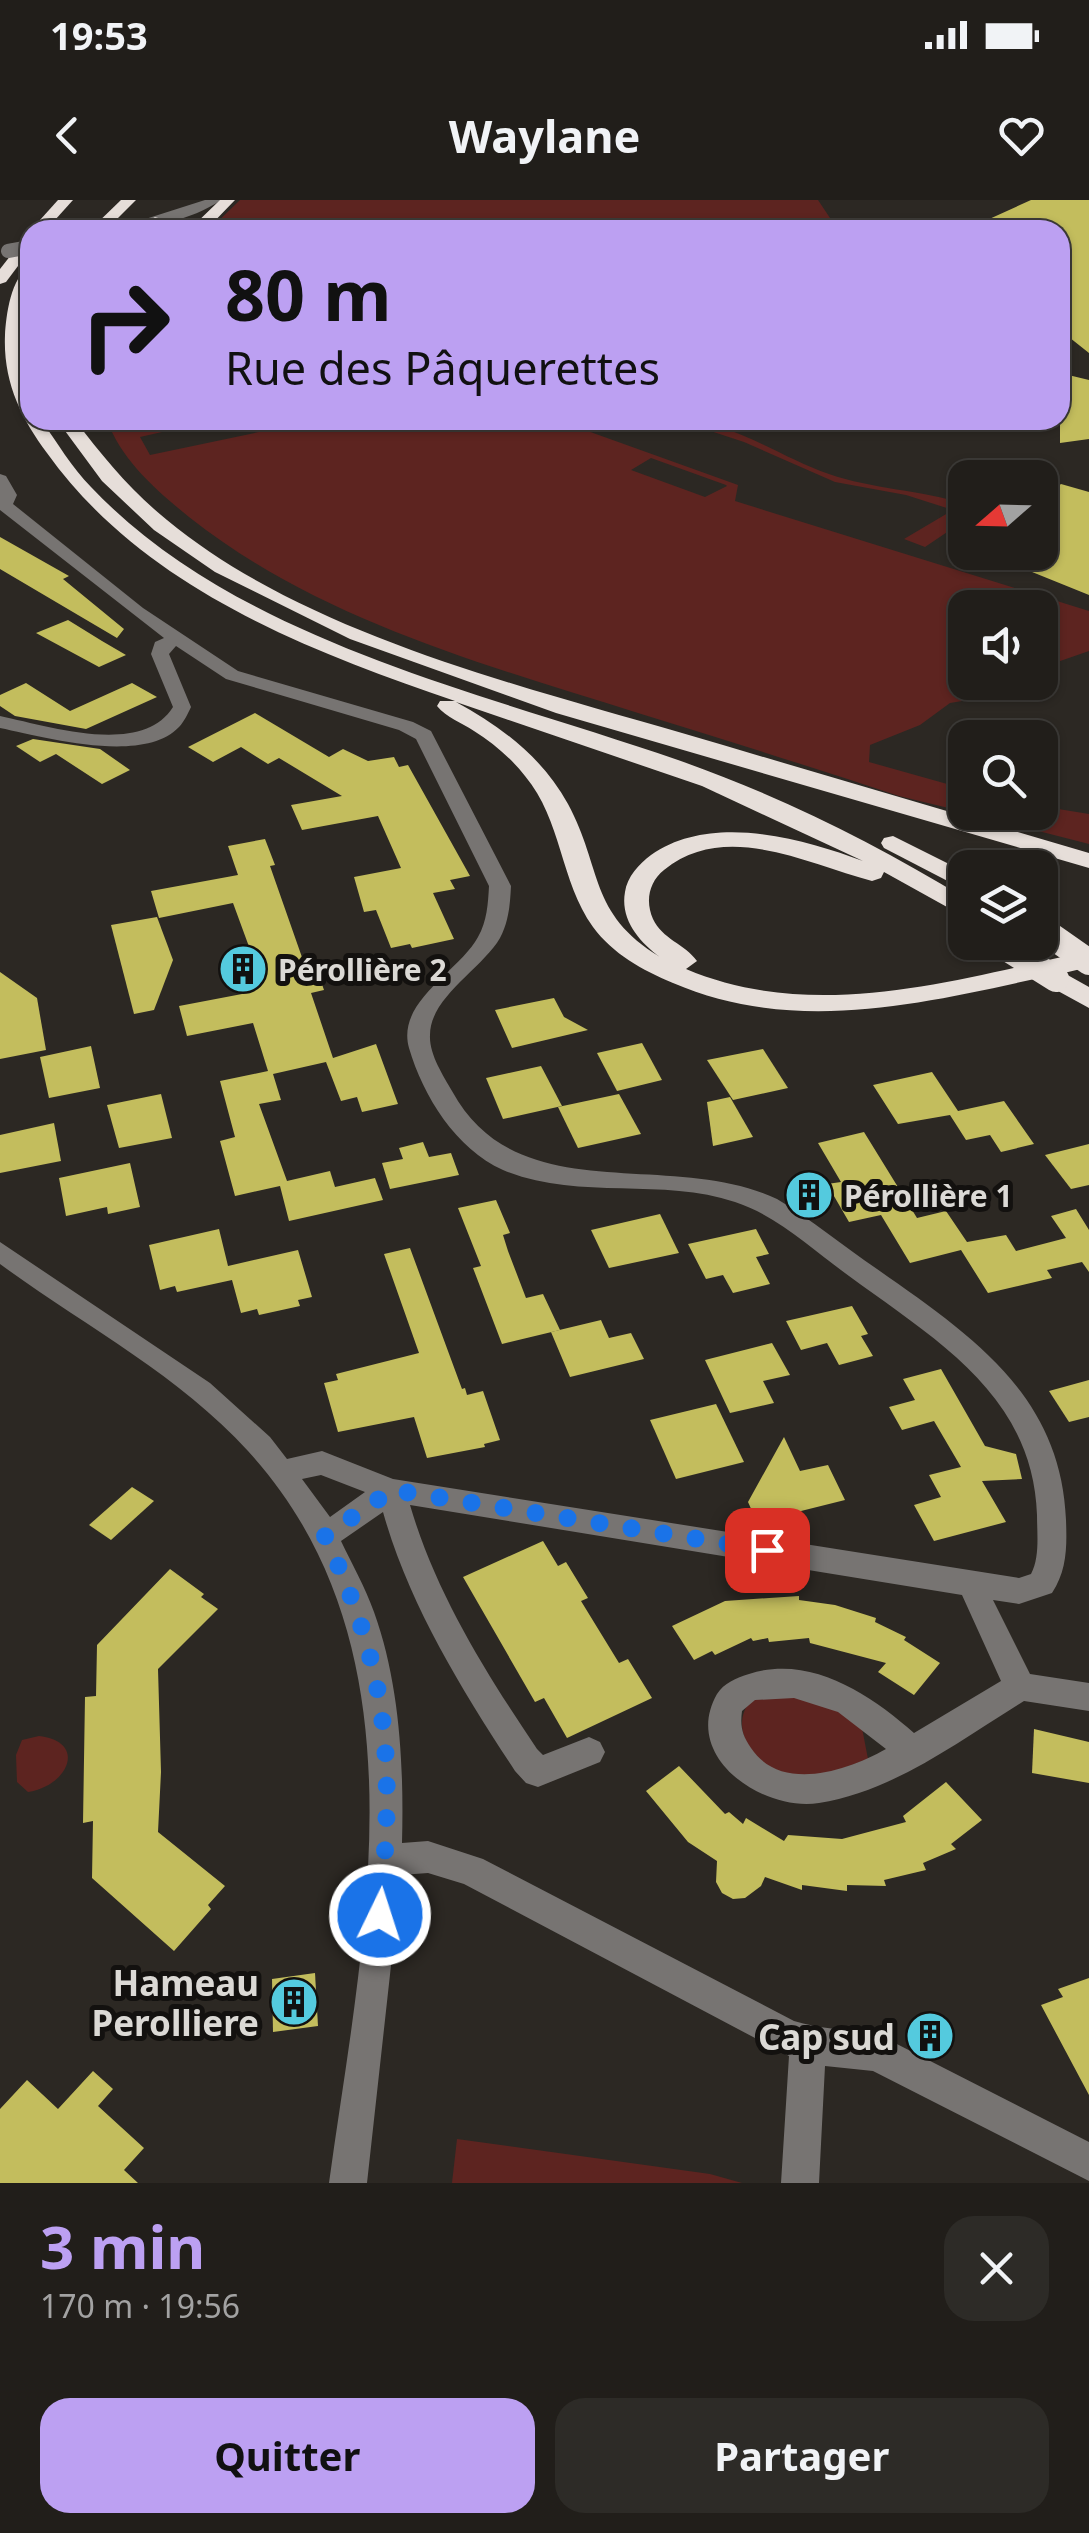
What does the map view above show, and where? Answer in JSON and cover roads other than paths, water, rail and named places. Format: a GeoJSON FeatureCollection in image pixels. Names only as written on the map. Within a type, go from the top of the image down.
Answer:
{"type":"FeatureCollection","features":[{"type":"Feature","properties":{"kind":"highway"},"geometry":{"type":"LineString","coordinates":[[89,220],[105,200]]}},
{"type":"Feature","properties":{"kind":"highway"},"geometry":{"type":"LineString","coordinates":[[108,220],[130,200]]}},
{"type":"Feature","properties":{"kind":"highway"},"geometry":{"type":"LineString","coordinates":[[207,220],[228,200]]}},
{"type":"Feature","properties":{"kind":"highway"},"geometry":{"type":"LineString","coordinates":[[51,220],[74,203]]}},
{"type":"Feature","properties":{"kind":"highway"},"geometry":{"type":"LineString","coordinates":[[0,279],[20,255]]}},
{"type":"Feature","properties":{"kind":"highway"},"geometry":{"type":"LineString","coordinates":[[20,301],[12,342],[20,389]]}},
{"type":"Feature","properties":{"kind":"highway"},"geometry":{"type":"LineString","coordinates":[[0,393],[20,416]]}},
{"type":"Feature","properties":{"kind":"highway"},"geometry":{"type":"LineString","coordinates":[[32,430],[106,512],[168,560],[251,610],[488,728],[528,762],[557,804],[584,886],[606,928],[648,961],[688,982],[763,1002],[840,1005],[1075,969]]}},
{"type":"Feature","properties":{"kind":"highway"},"geometry":{"type":"LineString","coordinates":[[39,430],[58,460]]}},
{"type":"Feature","properties":{"kind":"highway"},"geometry":{"type":"LineString","coordinates":[[73,430],[102,470],[165,527],[256,585],[367,637],[782,790],[948,873]]}},
{"type":"Feature","properties":{"kind":"highway"},"geometry":{"type":"LineString","coordinates":[[91,430],[102,470]]}},
{"type":"Feature","properties":{"kind":"highway"},"geometry":{"type":"LineString","coordinates":[[356,659],[746,795],[876,856],[948,899]]}},
{"type":"Feature","properties":{"kind":"highway"},"geometry":{"type":"LineString","coordinates":[[518,692],[1089,861]]}},
{"type":"Feature","properties":{"kind":"highway"},"geometry":{"type":"LineString","coordinates":[[948,914],[853,865],[816,852],[754,841],[699,844],[660,858],[641,877],[634,901],[638,917],[650,936],[680,958],[738,980],[788,987],[843,988],[1001,960]]}},
{"type":"Feature","properties":{"kind":"highway"},"geometry":{"type":"LineString","coordinates":[[1058,948],[1089,942]]}},
{"type":"Feature","properties":{"kind":"highway"},"geometry":{"type":"LineString","coordinates":[[1058,948],[1075,969],[1089,997]]}},
{"type":"Feature","properties":{"kind":"highway"},"geometry":{"type":"LineString","coordinates":[[1052,960],[1075,969]]}},
{"type":"Feature","properties":{"kind":"street"},"geometry":{"type":"LineString","coordinates":[[158,220],[215,200]]}},
{"type":"Feature","properties":{"kind":"street"},"geometry":{"type":"LineString","coordinates":[[0,479],[10,495],[2,504],[137,612],[232,675],[406,726],[429,742],[500,886],[499,914],[489,941],[427,1011],[418,1036],[452,1111],[477,1143],[514,1164],[542,1172],[705,1184],[756,1198],[961,1344],[1008,1390],[1030,1426],[1050,1485],[1050,1566],[1048,1575],[1032,1589],[975,1585],[392,1490],[322,1463],[281,1472]]}},
{"type":"Feature","properties":{"kind":"street"},"geometry":{"type":"LineString","coordinates":[[0,722],[112,741],[159,732],[176,721],[182,707],[160,654],[161,646],[177,638]]}},
{"type":"Feature","properties":{"kind":"street"},"geometry":{"type":"LineString","coordinates":[[0,1251],[200,1392],[259,1444],[325,1536],[364,1631],[385,1719],[390,1787],[348,2183]]}},
{"type":"Feature","properties":{"kind":"street"},"geometry":{"type":"LineString","coordinates":[[325,1536],[392,1490]]}},
{"type":"Feature","properties":{"kind":"street"},"geometry":{"type":"LineString","coordinates":[[392,1490],[402,1527],[438,1607],[483,1692],[526,1760],[538,1772],[589,1752]]}},
{"type":"Feature","properties":{"kind":"street"},"geometry":{"type":"LineString","coordinates":[[975,1585],[979,1606],[1020,1686]]}},
{"type":"Feature","properties":{"kind":"street"},"geometry":{"type":"LineString","coordinates":[[912,1752],[854,1702],[814,1686],[775,1684],[748,1688],[730,1702],[726,1714],[725,1728],[741,1762],[755,1774],[788,1788],[806,1790],[843,1786],[912,1752],[1020,1686],[1089,1696]]}},
{"type":"Feature","properties":{"kind":"street"},"geometry":{"type":"LineString","coordinates":[[384,1860],[428,1857],[472,1870],[808,2046],[876,2053],[1089,2162]]}},
{"type":"Feature","properties":{"kind":"street"},"geometry":{"type":"LineString","coordinates":[[800,2183],[808,2046]]}},
{"type":"Feature","properties":{"kind":"place","name":"Pérollière 2"},"geometry":{"type":"Point","coordinates":[243,969]}},
{"type":"Feature","properties":{"kind":"place","name":"Pérollière 1"},"geometry":{"type":"Point","coordinates":[809,1195]}},
{"type":"Feature","properties":{"kind":"place","name":"Hameau Perolliere"},"geometry":{"type":"Point","coordinates":[294,2002]}},
{"type":"Feature","properties":{"kind":"place","name":"Cap sud"},"geometry":{"type":"Point","coordinates":[930,2036]}}]}
